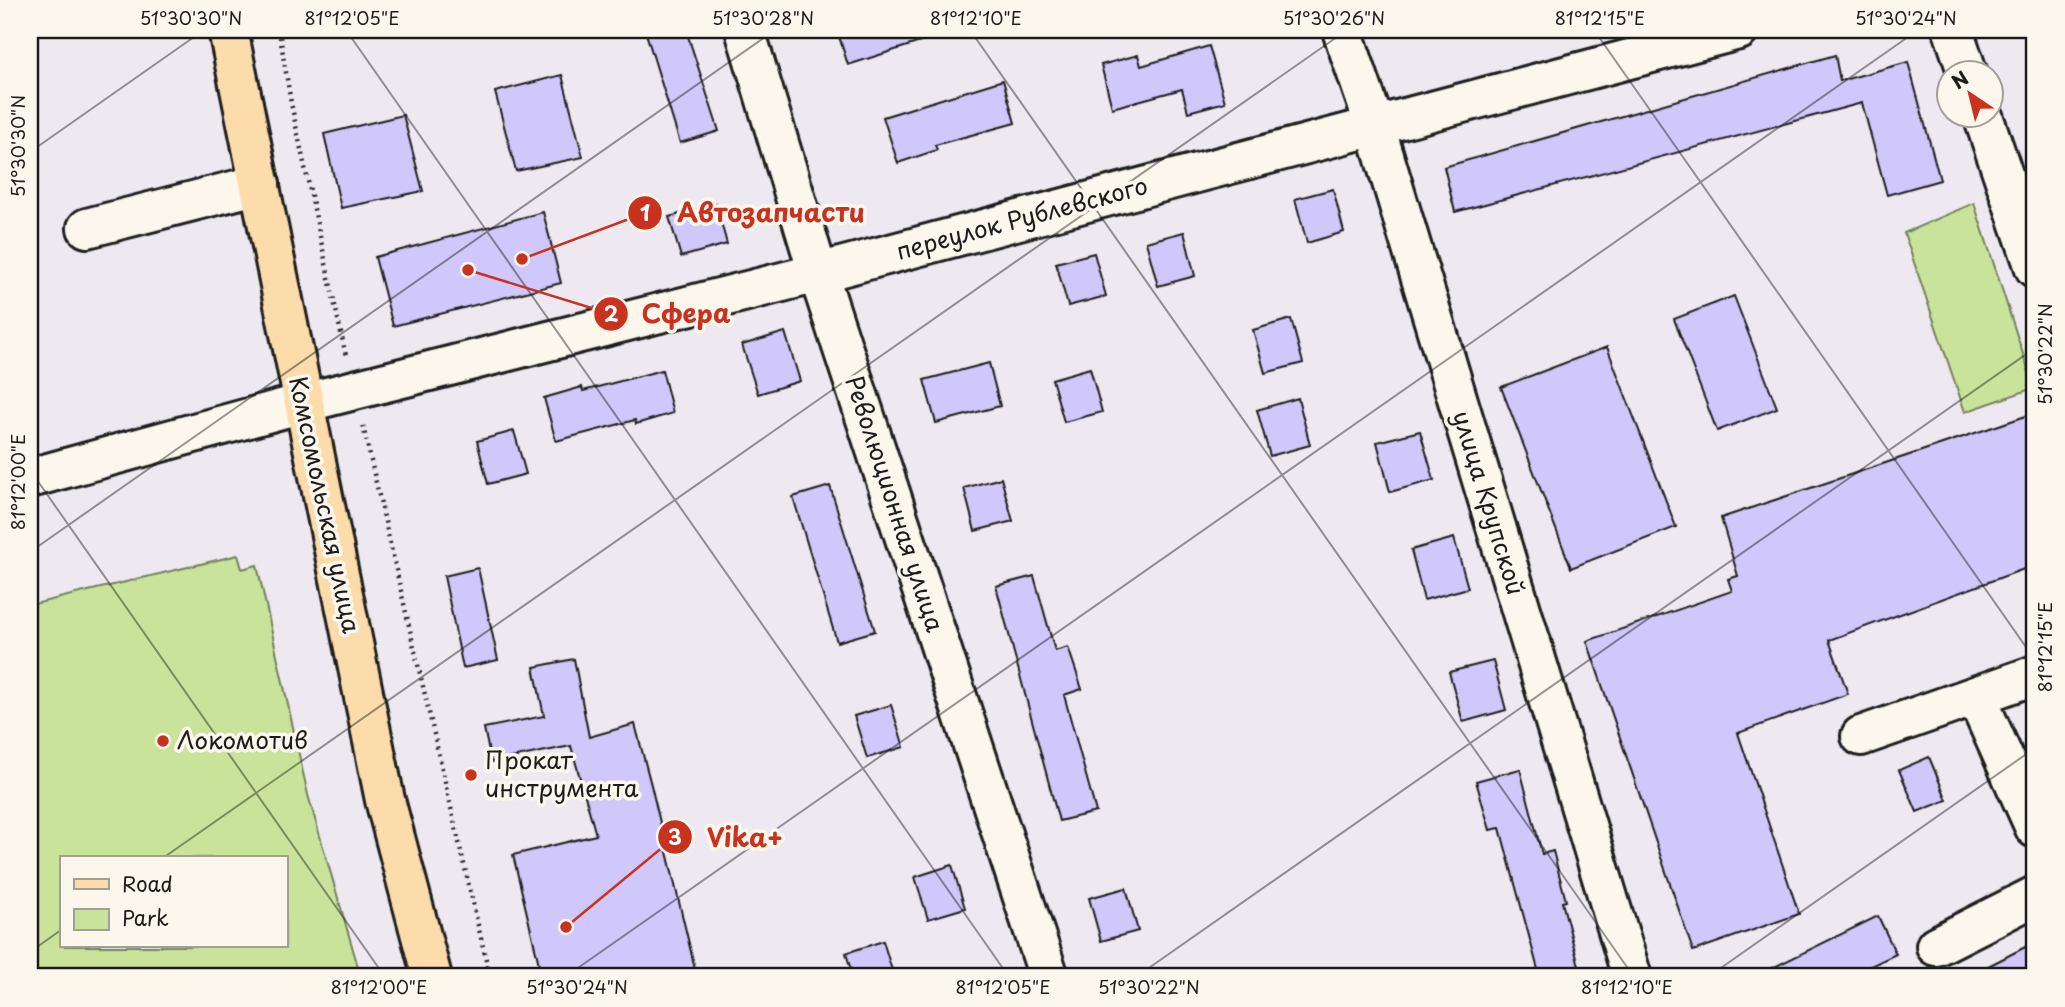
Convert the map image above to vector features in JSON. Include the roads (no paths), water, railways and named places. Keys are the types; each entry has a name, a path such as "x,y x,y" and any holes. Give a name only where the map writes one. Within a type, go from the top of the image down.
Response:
{"main road":[{"name":"Комсомольская улица","path":"228,30 385,800 432,977"}],"street":[{"name":"Революционная улица","path":"744,30 818,273 1049,977"},
{"name":"улица Крупской","path":"1342,30 1375,126 1632,977"},
{"name":"переулок Рублевского","path":"30,478 303,403 818,273 1739,30"},
{"path":"1953,30 1963,60"},
{"path":"1988,130 2035,268"},
{"path":"87,228 260,184"},
{"path":"1861,736 2035,676"},
{"path":"1976,696 2035,828"},
{"path":"1936,946 2035,896"}],"place":[{"name":"Автозапчасти","path":"522,259"},
{"name":"Сфера","path":"468,270"},
{"name":"Локомотив","path":"163,741"},
{"name":"Прокат инструмента","path":"471,775"},
{"name":"Vika+","path":"566,927"}]}
